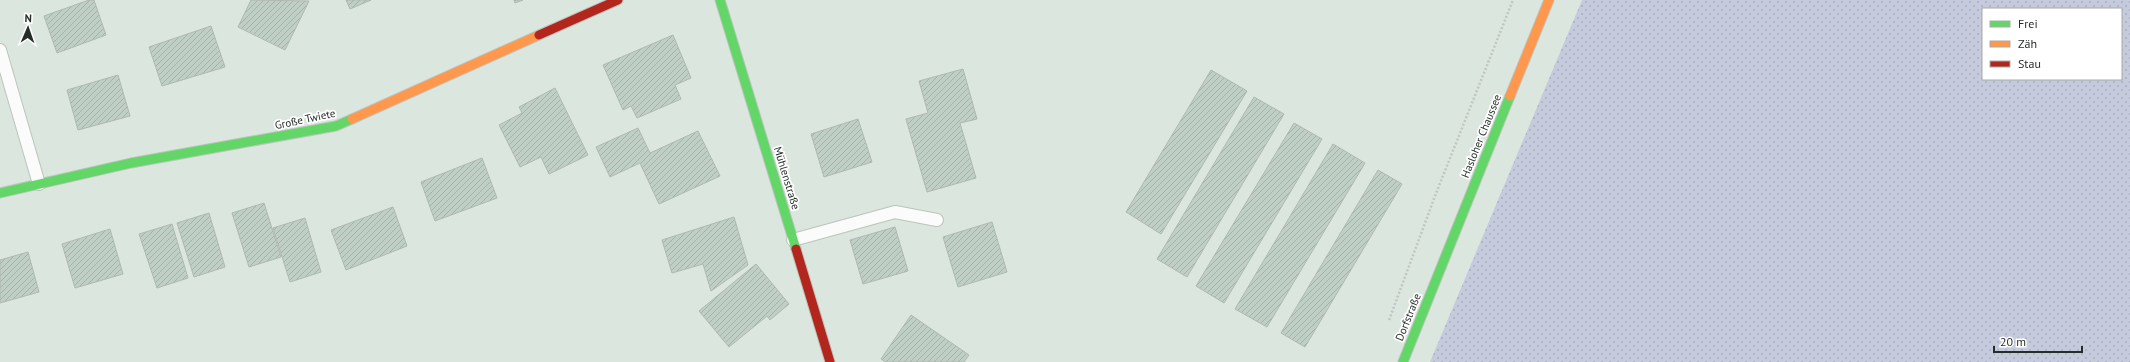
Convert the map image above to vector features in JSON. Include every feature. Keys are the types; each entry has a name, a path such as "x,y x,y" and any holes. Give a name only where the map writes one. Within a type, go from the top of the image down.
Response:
{"street":[{"name":"Große Twiete","path":"0,193 131,163 336,126 618,0"},
{"name":"Mühlenstraße","path":"720,0 830,362"},
{"name":"Hasloher Chaussee","path":"1436,280 1549,0"},
{"name":"Dorfstraße","path":"1403,362 1436,280"}],"lane":[{"path":"0,50 40,184"},
{"path":"793,240 895,212 937,220"}],"path":[{"path":"1387,326 1435,196 1513,0"}],"shaded area":[{"path":"1582,0 2130,0 2130,362 1430,362"}],"building":[{"path":"89,0 94,0 106,35 57,53 44,16"},
{"path":"251,0 309,1 285,50 238,27"},
{"path":"346,0 371,0 350,9"},
{"path":"514,0 523,0 515,3"},
{"path":"211,26 225,67 162,86 149,47"},
{"path":"673,35 691,78 675,85 681,99 637,118 631,106 623,110 603,65"},
{"path":"963,69 977,119 960,123 976,178 927,192 906,119 928,113 919,81"},
{"path":"1211,70 1247,91 1161,234 1126,212"},
{"path":"118,75 130,116 78,130 67,90"},
{"path":"555,88 588,155 549,174 541,157 520,167 499,125 522,113 519,107"},
{"path":"1254,97 1284,114 1187,277 1157,259"},
{"path":"858,119 872,162 824,177 811,134"},
{"path":"1294,123 1322,139 1224,303 1196,286"},
{"path":"638,128 650,153 698,131 720,176 659,204 640,163 610,177 596,147"},
{"path":"1333,144 1365,163 1267,327 1235,309"},
{"path":"482,158 497,198 435,221 421,182"},
{"path":"1378,170 1402,184 1305,347 1281,333"},
{"path":"264,203 281,257 249,267 232,213"},
{"path":"393,207 407,246 346,270 331,230"},
{"path":"209,213 225,267 194,277 177,223"},
{"path":"734,217 748,265 711,291 703,264 672,273 662,240"},
{"path":"305,218 321,272 290,282 273,228"},
{"path":"992,222 1007,272 958,287 943,237"},
{"path":"172,224 188,278 157,288 139,234"},
{"path":"895,227 908,271 863,284 850,240"},
{"path":"110,229 123,274 75,288 62,244"},
{"path":"28,252 39,292 0,303 0,260"},
{"path":"756,264 789,304 770,320 767,316 729,347 699,311"},
{"path":"911,315 969,355 964,362 886,362 881,359"}],"traffic: fast":[{"path":"720,0 796,249"},
{"path":"1403,362 1510,96"},
{"path":"0,193 131,163 336,126 352,119"}],"traffic: slow":[{"path":"1510,96 1549,0"},
{"path":"352,119 539,35"}],"traffic: jam":[{"path":"539,35 618,0"},
{"path":"796,249 830,362"}]}
